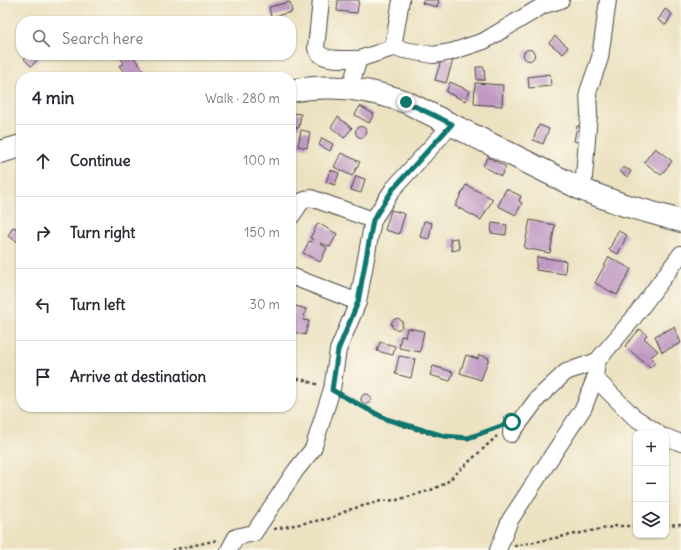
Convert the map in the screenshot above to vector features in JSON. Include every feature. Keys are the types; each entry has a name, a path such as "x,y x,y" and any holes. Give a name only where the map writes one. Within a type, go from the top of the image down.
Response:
{"street":[{"path":"321,0 316,48 317,53 323,57 359,59 393,48 433,55 451,52 490,38 544,5 561,0"},
{"path":"393,48 401,0"},
{"path":"583,190 589,114 588,92 600,58 608,0"},
{"path":"350,87 359,59"},
{"path":"296,91 350,87 380,93 406,102 583,190 624,205 681,220"},
{"path":"232,543 254,533 296,470 313,449 332,390 338,350 358,302 373,220 393,189 452,124"},
{"path":"0,152 16,147"},
{"path":"296,210 302,201 311,198 373,220"},
{"path":"512,422 511,434 538,398 566,372 597,361 632,320 681,254"},
{"path":"296,278 358,302"},
{"path":"498,548 510,520 576,422 584,407 595,378 597,361"},
{"path":"595,378 634,417 654,430"},
{"path":"669,438 681,443"}],"path":[{"path":"296,378 332,390 386,419 444,436 468,438 512,422"},
{"path":"270,530 325,520 348,510 381,501 397,500 431,490 446,483 512,422"},
{"path":"669,525 681,524"},
{"path":"498,548 520,546 617,526 633,526"},
{"path":"172,550 232,543"}],"building":[{"path":"338,0 359,0 357,13 337,11"},
{"path":"423,0 439,0 437,7 422,3"},
{"path":"290,2 292,12 271,16 269,7"},
{"path":"665,9 672,14 666,25 658,20"},
{"path":"555,36 568,47 563,54 549,43"},
{"path":"527,50 531,50 533,51 533,59 527,60 524,57 524,53"},
{"path":"442,57 453,60 446,83 435,80"},
{"path":"25,60 38,60 31,66"},
{"path":"122,60 136,60 145,72 124,72 119,66 124,63"},
{"path":"476,67 484,67 485,80 477,80"},
{"path":"550,74 551,86 529,88 528,77"},
{"path":"450,82 470,91 465,101 446,92"},
{"path":"475,83 503,85 502,106 474,104"},
{"path":"360,106 374,114 369,123 355,115"},
{"path":"296,114 301,114 299,128 296,128"},
{"path":"338,117 352,128 344,138 331,127"},
{"path":"539,125 549,129 543,144 533,140"},
{"path":"577,126 585,127 582,143 574,141"},
{"path":"359,127 363,127 365,128 365,136 359,137 356,134 356,130"},
{"path":"301,130 310,132 307,148 298,146"},
{"path":"322,138 333,144 330,151 319,145"},
{"path":"655,148 672,161 661,175 644,162"},
{"path":"341,153 360,162 352,176 334,167"},
{"path":"488,157 506,167 501,176 483,166"},
{"path":"623,167 631,171 628,177 620,172"},
{"path":"330,170 339,173 335,185 326,182"},
{"path":"356,176 365,179 361,193 351,190"},
{"path":"466,185 493,199 481,220 455,206"},
{"path":"506,189 521,196 519,201 522,203 516,215 498,206"},
{"path":"391,210 405,214 399,234 385,230"},
{"path":"530,220 555,225 550,253 524,248"},
{"path":"424,221 432,223 429,239 420,237"},
{"path":"318,223 337,234 330,247 321,243 320,244 327,248 320,262 303,253 309,241 312,242 313,239 310,238"},
{"path":"492,223 507,225 506,235 491,233"},
{"path":"13,227 16,228 16,241 8,236"},
{"path":"618,231 627,235 618,254 609,250"},
{"path":"457,238 460,249 452,251 450,239"},
{"path":"537,257 566,261 565,274 536,270"},
{"path":"609,257 631,269 617,295 595,283"},
{"path":"296,306 306,309 303,320 309,321 305,335 296,332"},
{"path":"395,319 399,319 401,320 401,328 395,329 392,326 392,322"},
{"path":"674,327 681,343 662,352 655,336"},
{"path":"407,328 424,331 420,352 399,348 401,336 405,337"},
{"path":"640,329 647,335 644,338 658,351 651,357 656,362 650,368 625,346"},
{"path":"380,342 395,346 393,355 377,351"},
{"path":"466,355 478,359 479,355 489,358 481,380 460,373"},
{"path":"399,356 415,359 411,378 395,374"},
{"path":"433,366 453,372 450,381 430,375"},
{"path":"366,394 371,399 366,404 361,399"}],"route":[{"path":"406,102 452,124 393,189 378,209 373,220 358,302 338,350 332,390 386,419 444,436 468,438 512,422"}]}
